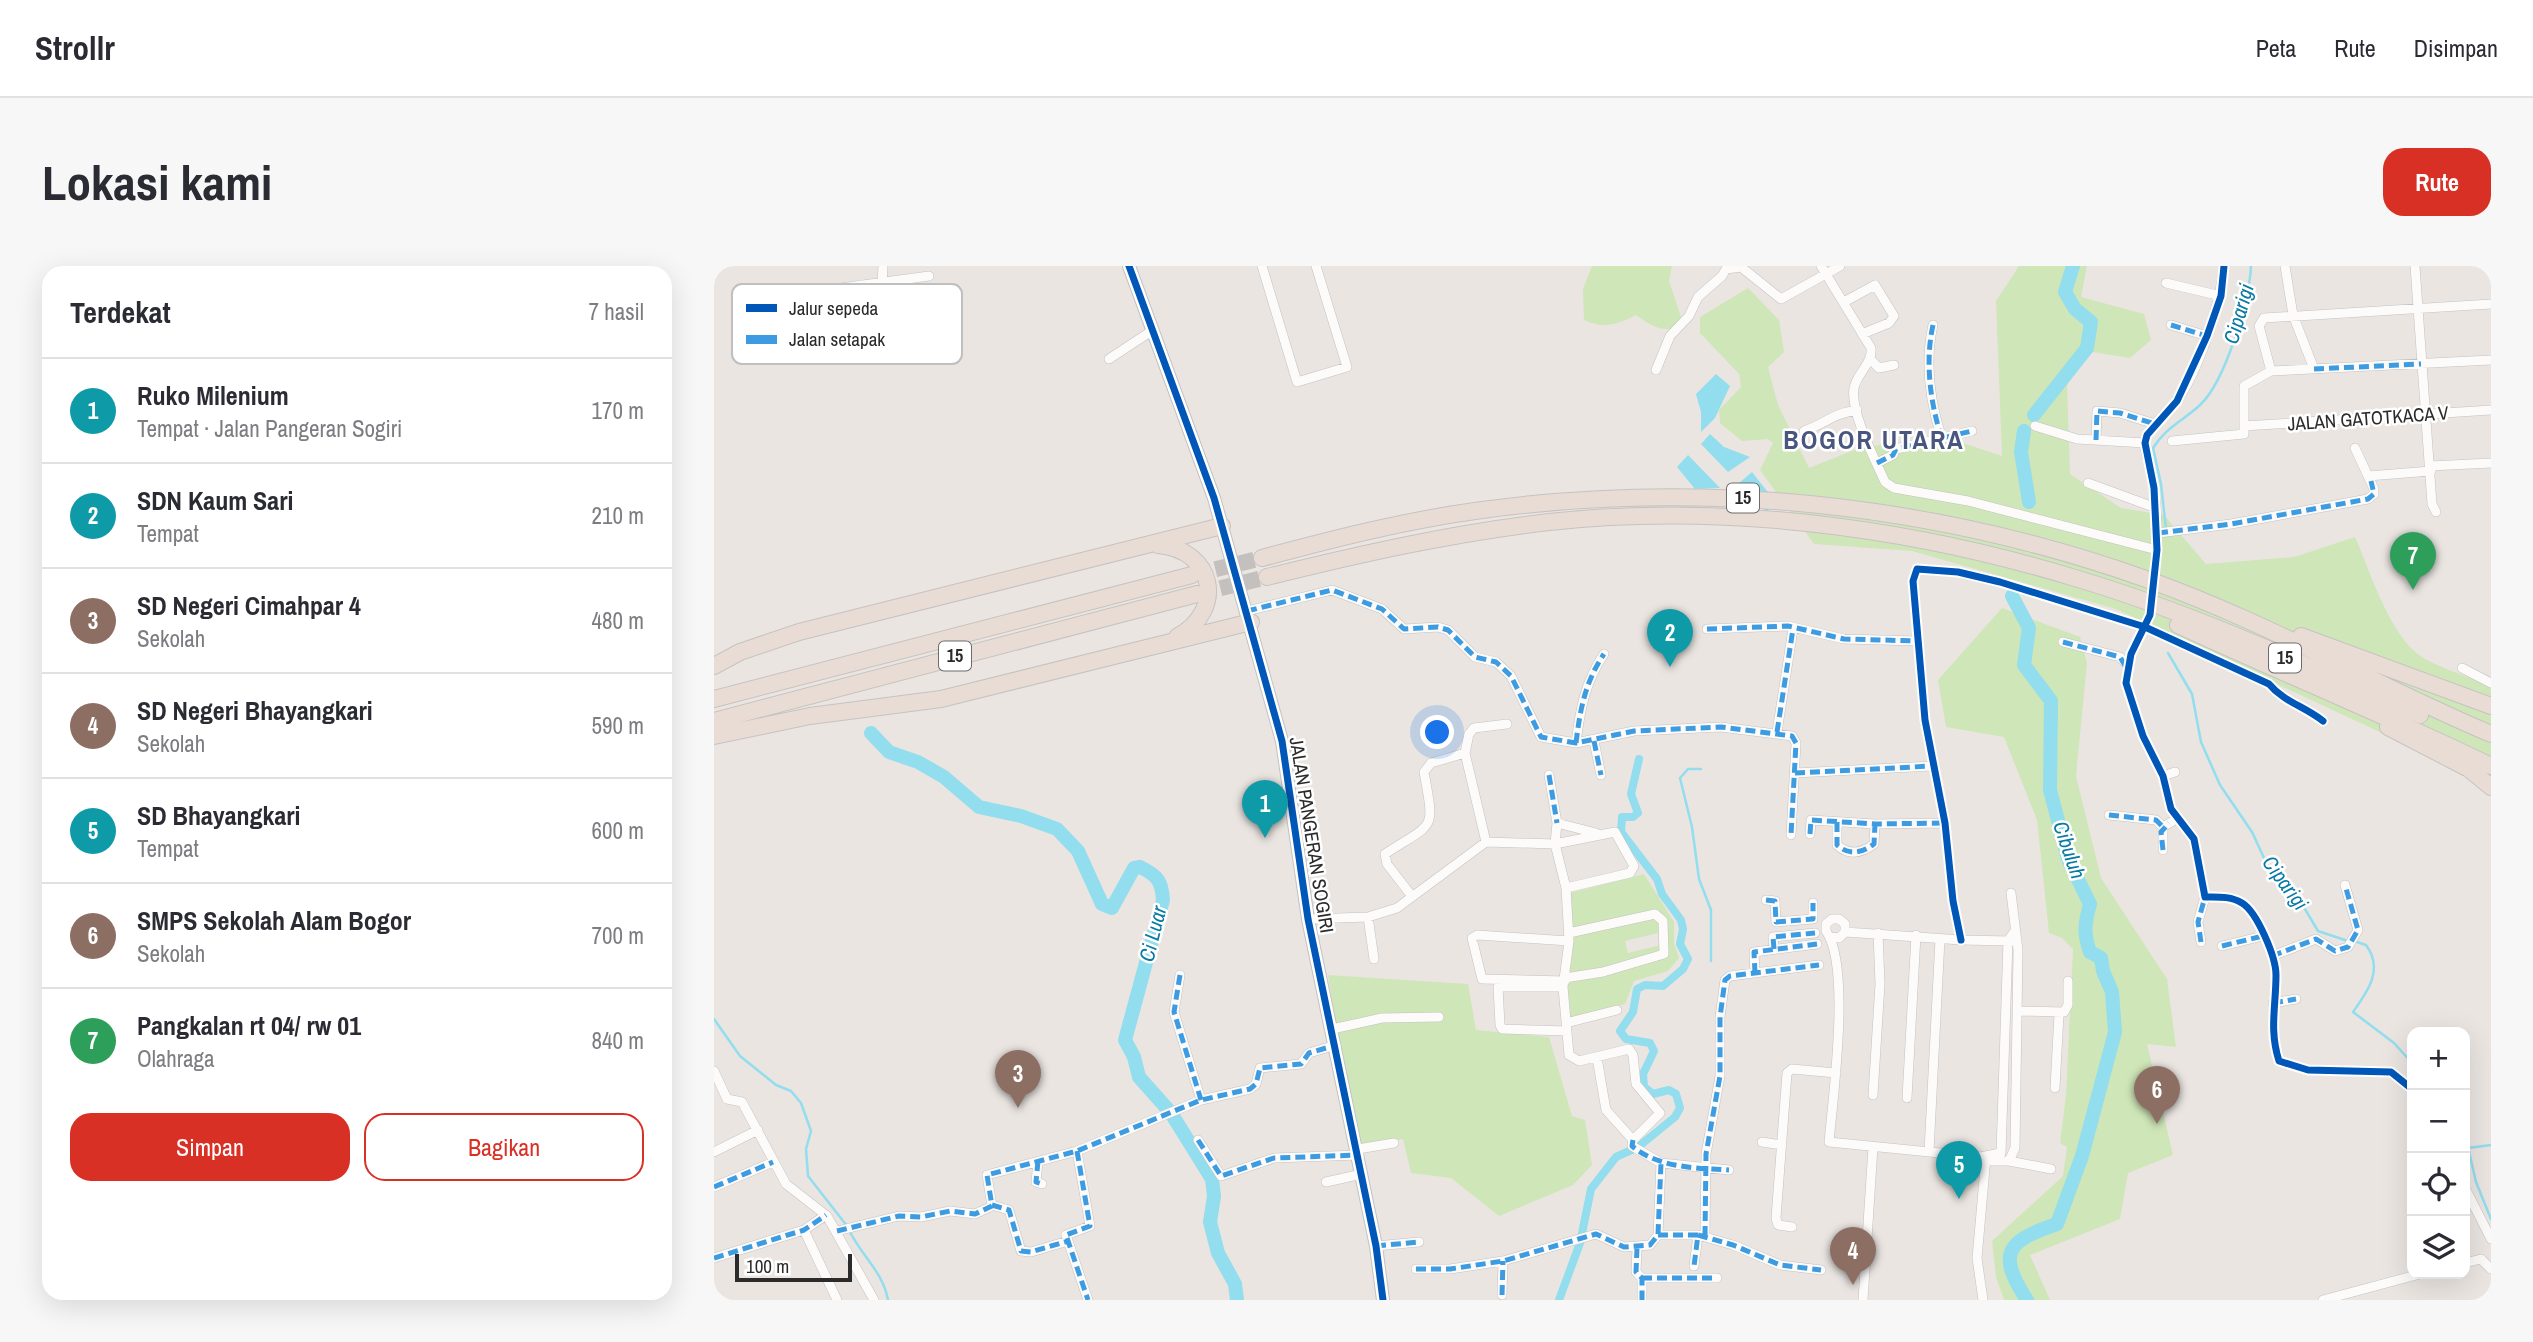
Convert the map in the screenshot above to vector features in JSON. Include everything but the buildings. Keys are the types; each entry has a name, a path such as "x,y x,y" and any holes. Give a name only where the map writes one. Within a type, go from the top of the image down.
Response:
{"highway":[{"name":"15","path":"1262,558 1343,537 1474,511 1630,497 1709,496 1856,509 1952,525 2039,545 2146,579 2252,620 2406,697 2491,734"},
{"name":"15","path":"1267,577 1399,546 1550,522 1632,517 1710,517 1856,530 1993,555 2077,578 2158,605 2491,746"},
{"path":"714,666 740,652 799,632 1222,526"},
{"path":"1142,547 1172,547 1185,551 1204,570 1208,583 1205,609 1198,621 1166,643"},
{"name":"15","path":"714,699 1192,575"},
{"path":"2077,578 2326,693 2415,729 2491,766"},
{"name":"15","path":"714,720 1197,594"},
{"path":"714,736 810,716 940,699 1166,643 1249,617"},
{"path":"2252,620 2317,640 2491,706"},
{"path":"2326,693 2469,769 2491,787"}],"street":[{"path":"883,266 883,284 929,276"},
{"name":"JALAN PANGERAN SOGIRI","path":"1129,266 1222,526 1282,741 1308,919 1358,1152 1383,1300"},
{"path":"1262,266 1297,382 1347,367 1316,266"},
{"path":"1656,370 1670,336 1689,316 1698,297 1722,276 1726,268 1741,267 1781,299 1824,270 1840,266"},
{"path":"2155,568 2160,533 2144,443 2155,424 2177,401 2207,336 2221,296 2224,266"},
{"path":"2285,266 2293,315 2314,369"},
{"path":"2416,266 2432,504 2436,512"},
{"path":"1824,270 1871,348 1870,359 1854,386 1857,410 1885,482 1894,488 1968,501 2157,550"},
{"path":"908,279 909,284"},
{"path":"2166,283 2221,296"},
{"path":"1844,302 1875,285 1894,316 1889,323 1862,334"},
{"path":"2272,371 2260,322 2293,315 2491,304"},
{"path":"1933,325 1928,349 1933,408 1941,436"},
{"path":"2171,325 2207,336"},
{"path":"1109,359 1153,330"},
{"path":"1870,359 1879,368 1894,365"},
{"path":"2244,426 2244,386 2272,371 2491,360"},
{"path":"1804,431 1821,425 1831,415 1857,410"},
{"name":"JALAN GATOTKACA V","path":"2172,441 2242,434 2244,426 2491,410"},
{"path":"2096,440 2097,411 2120,413 2155,424"},
{"path":"2035,426 2077,439 2144,443"},
{"path":"1877,463 1893,455 1896,449 1941,436 1972,431"},
{"path":"2160,533 2177,533 2368,499 2374,494 2374,489 2355,448"},
{"path":"2368,476 2491,463"},
{"path":"2088,483 2156,508"},
{"path":"1961,940 1953,901 1945,823 1932,766 1918,641 1913,577 1915,571 1922,569 1958,572 2000,582 2146,627 2269,684 2282,698 2310,711 2323,721"},
{"path":"1249,617 1332,590 1382,609 1405,629 1438,627 1448,630 1475,657 1496,662 1511,676 1541,737 1576,743 1634,731 1721,727 1792,736 1796,743 1791,835"},
{"path":"2150,615 2128,666 2126,683 2143,736 2163,776 2171,809 2194,839 2205,897 2198,922 2201,942"},
{"path":"1707,629 1763,629 1777,626 1844,639 1918,641"},
{"path":"1777,733 1793,629"},
{"path":"2063,642 2120,657 2128,666"},
{"path":"1576,743 1581,703 1590,675 1604,654"},
{"path":"2462,668 2491,683"},
{"path":"1486,842 1465,754 1469,734 1474,729 1507,724"},
{"path":"1594,740 1601,775"},
{"path":"1411,895 1387,864 1385,854 1429,825 1432,816 1424,772 1432,763 1465,754"},
{"path":"1795,774 1932,766"},
{"path":"2163,776 2175,772"},
{"path":"1549,775 1557,823 1555,844 1566,888 1569,937 1564,982 1566,1043 1571,1059 1579,1061 1625,1048 1631,1050 1638,1087 1659,1110 1657,1119 1633,1143"},
{"path":"2109,815 2156,820 2163,828 2163,850"},
{"path":"2163,828 2178,818"},
{"path":"1810,834 1811,820 1875,824 1945,823"},
{"path":"1837,822 1837,845 1849,853 1864,852 1874,844 1875,824"},
{"path":"1557,823 1601,834"},
{"path":"1308,919 1368,917 1398,908 1411,895 1486,842 1555,844 1615,832 1633,869 1624,875 1566,888"},
{"path":"2272,956 2316,939 2335,951 2348,947 2358,930 2344,885"},
{"path":"2009,1161 2015,1148 2017,1011 2011,893"},
{"path":"2205,897 2240,901 2251,909 2272,956 2276,974 2269,1006 2272,1038 2278,1061 2308,1070 2391,1072 2407,1086"},
{"path":"1766,900 1774,901 1774,921 1813,919 1812,903"},
{"path":"1564,982 1482,979 1472,939 1477,935 1569,937 1655,914 1663,921 1666,947 1664,954 1564,982 1498,987 1502,1029 1567,1027 1617,1010"},
{"path":"1368,917 1374,959"},
{"path":"1845,932 1843,921 1832,919 1825,927 1836,960 1836,1073 1829,1142 1929,1151 2052,1169"},
{"path":"1780,921 1782,935"},
{"path":"1830,937 1839,938 1845,932 1961,940 2013,938"},
{"path":"1774,949 1773,937 1815,933"},
{"path":"1873,1095 1880,984 1878,933"},
{"path":"1907,1098 1916,935"},
{"path":"2222,946 2263,936"},
{"path":"1984,1158 2001,1153 2013,938"},
{"path":"1929,1151 1940,939"},
{"path":"1755,973 1754,952 1817,944"},
{"path":"1695,1265 1702,1236 1705,1169 1720,1076 1720,1017 1725,979 1819,965"},
{"path":"1180,975 1174,1012 1201,1100"},
{"path":"2017,1011 2059,1014 2067,1010 2068,981"},
{"path":"2269,1006 2296,999"},
{"path":"2056,1088 2059,1014"},
{"path":"1332,1029 1382,1018 1438,1017"},
{"path":"992,1205 987,1175 1076,1151 1161,1114 1201,1100 1250,1089 1256,1084 1260,1068 1301,1064 1309,1053 1336,1045"},
{"path":"1597,1058 1606,1110 1641,1153 1661,1163 1729,1170"},
{"path":"714,1071 727,1099 742,1102 786,1184 844,1229 874,1300"},
{"path":"1792,1227 1776,1222 1788,1071 1836,1073"},
{"path":"714,1152 758,1130"},
{"path":"1198,1140 1221,1176 1274,1158 1358,1152 1394,1143"},
{"path":"1762,1142 1782,1145"},
{"path":"1863,1300 1874,1147"},
{"path":"1076,1151 1090,1226 1066,1235 1088,1300"},
{"path":"1983,1300 1977,1258 1984,1158"},
{"path":"1038,1161 1035,1182 1042,1184"},
{"path":"714,1187 773,1162"},
{"path":"1416,1269 1450,1269 1503,1261 1580,1237 1599,1234 1624,1247 1650,1245 1658,1234 1661,1163"},
{"path":"1326,1182 1362,1174"},
{"path":"2470,1198 2491,1240"},
{"path":"844,1229 899,1216 920,1217 950,1211 975,1214 992,1205 1004,1206 1009,1210 1021,1251 1031,1252 1068,1241"},
{"path":"714,1258 804,1230 826,1215"},
{"path":"804,1230 837,1300"},
{"path":"1658,1234 1702,1236 1780,1265 1821,1270"},
{"path":"1376,1246 1419,1242"},
{"path":"1637,1248 1636,1272 1642,1278 1717,1278"},
{"path":"2470,1262 2481,1259 2491,1269"},
{"path":"1502,1296 1503,1261"},
{"path":"2323,1300 2407,1277"},
{"path":"1642,1278 1642,1300"}],"green space":[{"path":"1592,266 1672,266 1669,281 1684,325 1670,329 1659,328 1636,315 1610,325 1584,320 1583,289"},
{"path":"2019,266 2087,266 2081,297 2144,314 2151,340 2130,358 2092,352 2067,383 2070,474 2121,508 2164,515 2206,564 2294,557 2355,537 2383,604 2402,637 2425,659 2491,686 2491,784 2116,609 1912,551 1814,544 1760,470 1773,443 1768,439 1742,441 1720,423 1719,410 1741,387 1739,374 1700,333 1700,317 1748,288 1779,320 1784,352 1768,367 1778,405 1809,468 1859,448 1941,436 2002,456 1996,301"},
{"path":"2002,608 2080,637 2087,663 2076,776 2101,878 2167,979 2176,1047 2147,1044 2173,1155 2128,1173 2120,1219 2030,1255 2050,1300 2004,1300 1996,1277 1992,1241 2063,1176 2067,1147 2060,1143 2066,1095 2073,949 2062,938 2049,933 2037,820 2004,737 1946,727 1938,680"},
{"path":"1644,874 1674,922 1674,943 1679,958 1668,971 1634,981 1625,1004 1569,1018 1566,1013 1570,893","holes":["1658,933 1661,945 1628,953 1625,941"]},
{"path":"1328,975 1468,984 1476,1030 1549,1037 1572,1116 1585,1120 1592,1165 1573,1185 1499,1216 1451,1178 1411,1173 1403,1139 1356,1147"}],"water":[{"path":"1716,374 1730,386 1715,418 1701,432 1701,412 1696,394"},
{"path":"1710,434 1724,447 1750,457 1728,472 1701,444"},
{"path":"1688,455 1720,488 1695,489 1677,467"},
{"path":"1752,472 1774,500 1767,513 1738,484"}],"waterway":[{"name":"Cibuluh","path":"2034,415 2087,348 2091,322 2075,309 2065,292 2073,266"},
{"name":"Ciparigi","path":"2166,529 2161,484 2153,448 2169,429 2200,405 2218,378 2241,318 2251,266"},
{"name":"Cibuluh","path":"2024,431 2021,452 2029,502"},
{"name":"Cibuluh","path":"2012,596 2029,628 2024,665 2051,701 2050,790 2068,859 2090,904 2086,939 2090,952 2101,958 2112,992 2115,1032 2082,1156 2057,1224 2027,1236 2017,1243 2012,1251 2012,1271 2027,1300"},
{"name":"Ciparigi","path":"2168,653 2192,694 2201,742 2220,785 2252,832 2270,871 2293,889 2318,931 2348,941"},
{"name":"Ci Luar","path":"871,733 889,752 918,762 944,777 979,807 1021,816 1057,829 1078,851 1102,904 1112,908 1134,868 1140,867 1158,879 1163,900 1125,1040 1134,1057 1139,1077 1171,1113 1212,1179 1214,1196 1210,1222 1218,1253 1235,1284 1237,1300"},
{"path":"1559,1300 1580,1243 1591,1189 1616,1157 1638,1147 1675,1117 1680,1108 1676,1094 1669,1090 1653,1094 1644,1087 1643,1074 1654,1051 1650,1043 1626,1039 1620,1031 1633,1012 1637,989 1645,985 1663,986 1683,969 1688,959 1680,944 1683,929 1681,920 1662,894 1657,879 1621,832 1622,817 1633,817 1638,813 1631,794 1639,759"},
{"path":"1701,769 1688,769 1680,778 1692,827 1699,879 1711,910 1711,961"},
{"name":"Ciparigi","path":"2354,941 2366,945 2374,963 2374,971 2364,996 2353,1012 2394,1043 2407,1057"},
{"path":"714,1019 740,1056 776,1085 791,1091 801,1103 811,1131 806,1149 808,1176 847,1226"},
{"path":"2470,1148 2491,1145"},
{"name":"Ciparigi","path":"2469,1153 2476,1182 2491,1219"},
{"path":"850,1232 882,1281 888,1300"}],"tunnel":[{"path":"1192,575 1262,558"},
{"path":"2151,606 2155,568"},
{"path":"1197,594 1267,577"}],"marked path":[{"path":"1933,325 1929,353 1930,381 1941,436"},
{"path":"2171,325 2207,336"},
{"path":"2314,369 2421,364"},
{"path":"2096,440 2097,411 2120,413 2155,424"},
{"path":"1877,463 1893,455 1896,449 1972,431"},
{"path":"2158,533 2231,524 2368,499 2374,494 2371,481"},
{"path":"1247,611 1332,590 1382,609 1404,629 1438,627 1448,630 1475,657 1496,662 1511,676 1541,737 1576,743 1634,731 1721,727 1792,736 1796,743 1791,835"},
{"path":"1707,629 1788,626 1844,639 1918,641"},
{"path":"1777,732 1793,629"},
{"path":"2063,642 2120,657 2127,669"},
{"path":"1576,743 1584,697 1604,654"},
{"path":"1594,741 1601,775"},
{"path":"1795,773 1932,766"},
{"path":"1549,775 1557,823"},
{"path":"2109,815 2156,820 2163,827"},
{"path":"1810,834 1811,820 1875,824 1945,823"},
{"path":"1837,822 1837,845 1851,852 1865,850 1874,844 1875,824"},
{"path":"2163,850 2161,832 2169,823"},
{"path":"2272,956 2316,939 2335,951 2348,947 2358,930 2345,885"},
{"path":"2201,942 2198,922 2205,897"},
{"path":"1766,900 1775,901 1776,922 1813,919 1813,903"},
{"path":"1774,949 1773,937 1815,933"},
{"path":"2222,946 2263,936"},
{"path":"1755,973 1754,952 1817,944"},
{"path":"1705,1236 1706,1154 1720,1076 1720,1017 1725,980 1730,976 1819,965"},
{"path":"1180,975 1174,1012 1201,1100"},
{"path":"2273,1003 2296,999"},
{"path":"837,1231 899,1216 921,1217 950,1211 975,1214 992,1206 987,1175 1077,1151 1201,1100 1250,1089 1256,1084 1260,1068 1301,1064 1309,1053 1336,1045"},
{"path":"1198,1140 1221,1176 1274,1158 1359,1155"},
{"path":"1633,1140 1632,1146 1665,1163 1729,1170"},
{"path":"1077,1151 1090,1226 1066,1235 1088,1300"},
{"path":"1038,1161 1036,1182 1042,1184"},
{"path":"714,1187 773,1162"},
{"path":"1416,1269 1450,1269 1503,1261 1596,1234 1624,1247 1650,1245 1658,1235 1661,1163"},
{"path":"992,1205 1009,1210 1021,1251 1031,1252 1068,1241"},
{"path":"714,1258 804,1230 826,1215"},
{"path":"1658,1235 1698,1235 1694,1266"},
{"path":"1698,1235 1733,1245 1780,1265 1821,1270"},
{"path":"1376,1246 1419,1242"},
{"path":"1637,1248 1636,1272 1642,1278 1642,1300"},
{"path":"1502,1295 1503,1261"},
{"path":"1642,1278 1717,1278"}],"cycle path":[{"path":"1129,266 1214,498 1282,741 1308,919 1376,1246 1383,1300"},
{"path":"2224,266 2221,296 2207,336 2177,401 2147,435 2145,443 2154,488 2157,550 2150,615 2131,654 2126,683 2143,736 2163,776 2171,809 2194,839 2205,897 2229,898 2242,903 2254,916 2269,947 2276,975 2274,1028 2279,1061 2308,1070 2391,1072 2407,1085"},
{"path":"1961,940 1953,901 1945,823 1925,720 1913,581 1917,569 1958,572 2000,582 2145,627 2269,684 2281,695 2323,721"}],"place":[{"name":"Pangkalan rt 04/ rw 01","path":"2413,590"},
{"name":"SDN Kaum Sari","path":"1670,667"},
{"name":"Ruko Milenium","path":"1265,838"},
{"name":"SD Negeri Cimahpar 4","path":"1018,1108"},
{"name":"SMPS Sekolah Alam Bogor","path":"2157,1124"},
{"name":"SD Bhayangkari","path":"1959,1199"},
{"name":"SD Negeri Bhayangkari","path":"1853,1285"}],"district":[{"name":"BOGOR UTARA","path":"1874,440"}]}
